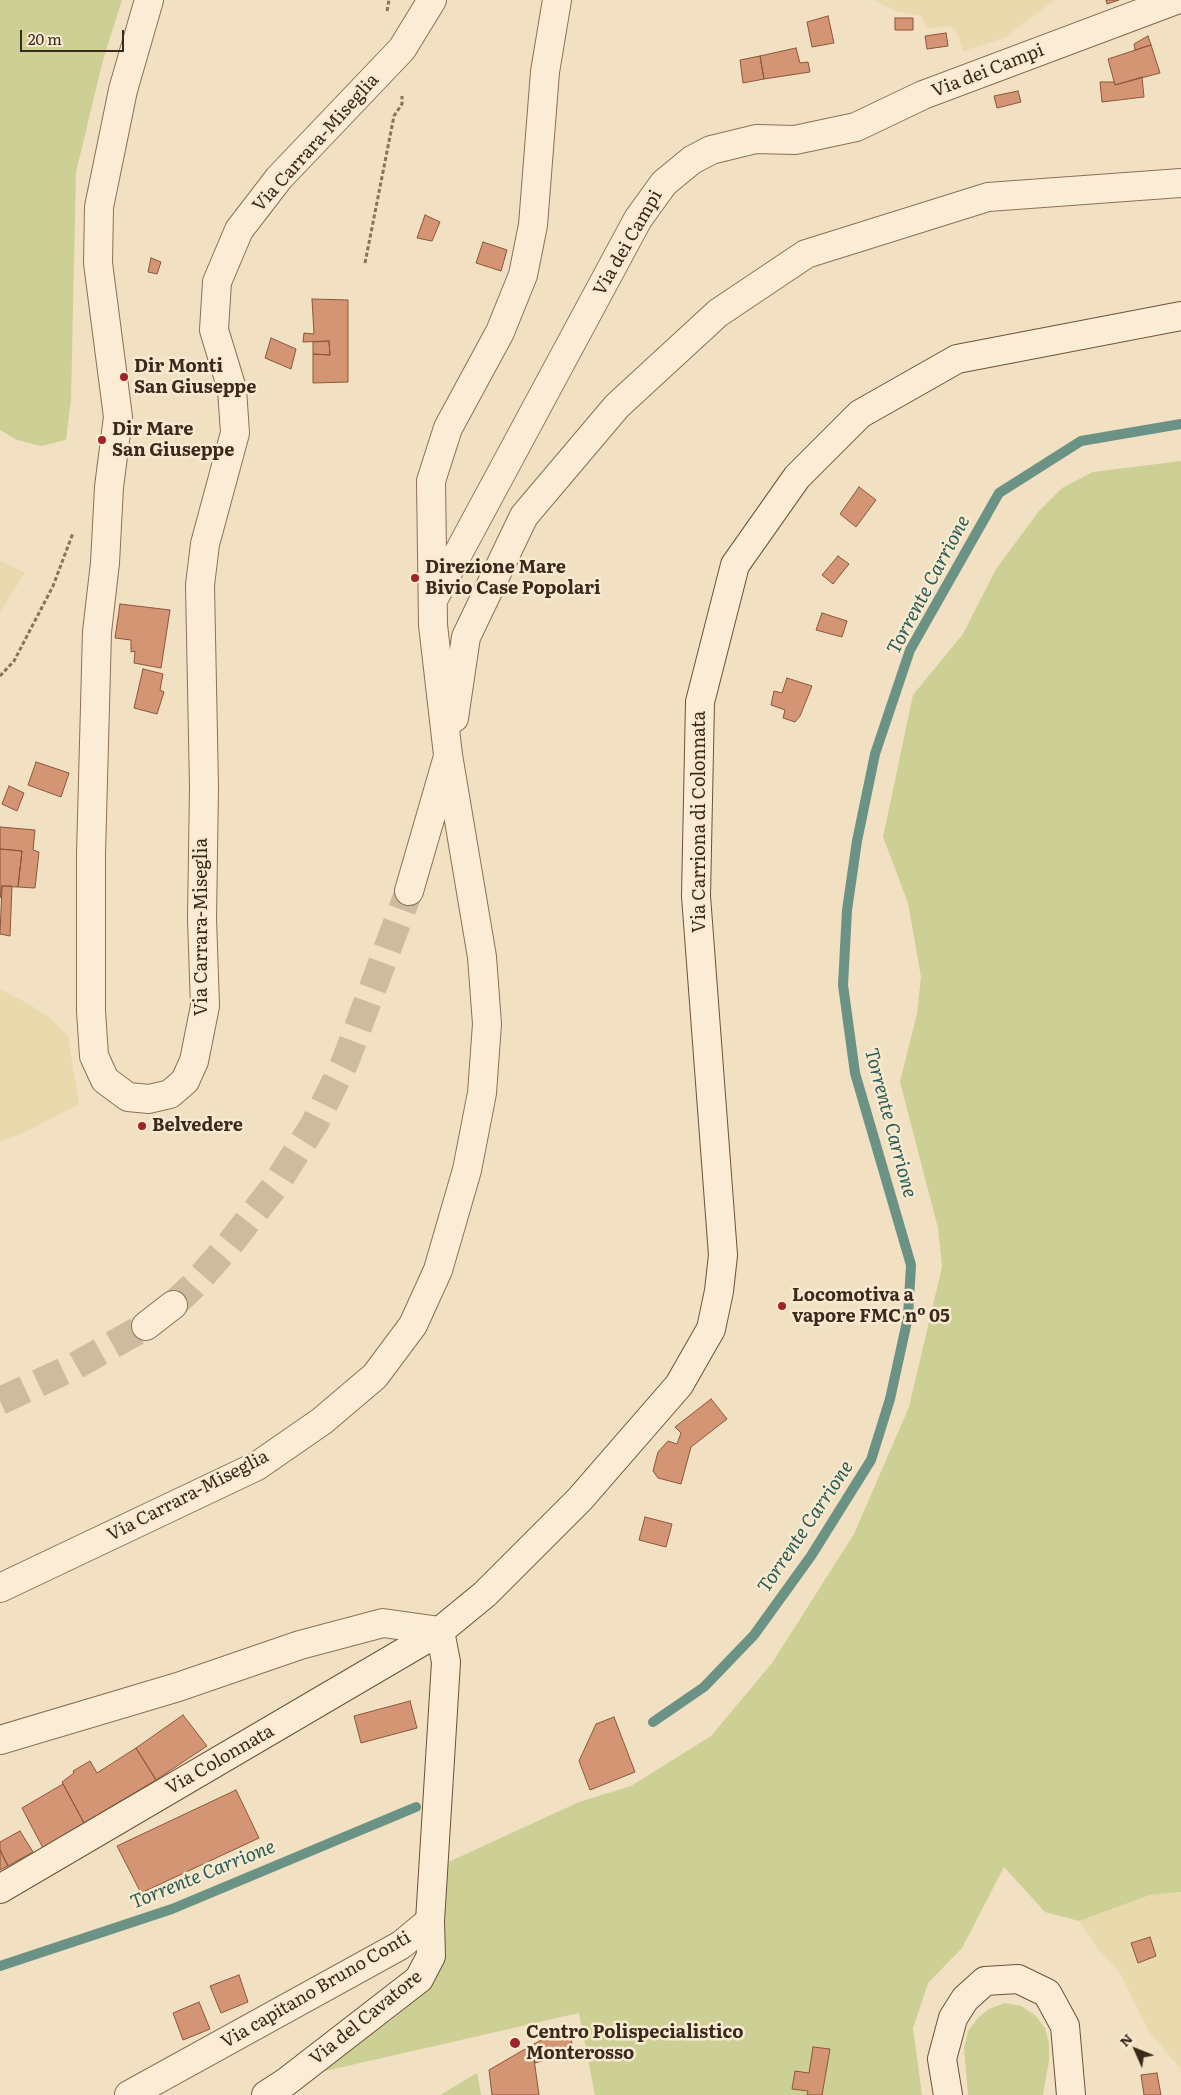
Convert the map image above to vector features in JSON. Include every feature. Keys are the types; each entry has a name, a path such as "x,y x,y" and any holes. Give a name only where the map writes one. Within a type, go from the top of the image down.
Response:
{"street":[{"name":"Via Carrara-Miseglia","path":"150,0 123,90 99,216 98,262 118,417 109,486 105,563 97,632 91,854 91,1011 94,1056 106,1080 128,1096 149,1099 170,1094 185,1081 194,1061 205,1006 202,920 204,787 200,585 205,544 235,433 232,390 214,330 216,282 239,230 280,178 402,49 432,0"},
{"name":"Via Carrara-Miseglia","path":"0,1588 257,1466 322,1421 376,1376 413,1325 438,1270 467,1170 482,1093 487,1024 478,931 448,755 432,604 432,482 448,428 500,332 523,275 533,225 545,72 557,0"},
{"name":"Via dei Campi","path":"432,604 638,219 664,183 692,160 711,150 756,139 795,140 856,127 922,95 1176,0"},
{"path":"409,891 448,755 466,637 524,516 617,406 718,314 806,254 988,197 1181,183"},
{"name":"Via Carriona di Colonnata","path":"440,1631 485,1594 580,1499 679,1384 711,1329 719,1291 723,1255 696,896 700,702 735,565 797,477 860,414 957,359 1181,316"},
{"path":"146,1326 173,1305"},
{"path":"0,1740 178,1687 300,1645 383,1623 440,1631"},
{"name":"Via capitano Bruno Conti","path":"129,2095 401,1945 430,1921 446,1662 440,1631"},
{"name":"Via Colonnata","path":"0,1889 440,1631"},
{"name":"Via del Cavatore","path":"266,2095 286,2082 419,1979 431,1956 430,1921"},
{"path":"948,2095 942,2059 953,2018 964,1999 985,1981 1018,1979 1047,1994 1065,2026 1071,2095"}],"path":[{"path":"364,263 394,116 402,104 402,49"},
{"path":"0,676 14,661 53,586 74,524"}],"shaded area":[{"path":"874,0 1054,0 1004,38 963,51 956,30 948,26 928,29 921,16 896,11"},
{"path":"0,561 25,573 0,612"},
{"path":"0,989 29,1004 50,1018 68,1036 79,1104 24,1133 0,1141"},
{"path":"1181,1892 1181,2069 1149,2032 1120,1973 1097,1948 1079,1921 1150,1895"}],"green space":[{"path":"0,0 122,0 103,60 76,172 71,399 66,440 41,446 17,440 0,430"},
{"path":"1181,461 1181,1892 1150,1895 1079,1921 1045,1912 1004,1867 962,1948 928,1983 913,2028 922,2095 595,2095 579,2013 312,2074 390,2021 428,1990 444,1958 445,1916 442,1865 579,1802 631,1786 711,1736 772,1663 854,1534 909,1407 942,1267 938,1228 900,1082 917,1014 921,977 908,903 883,837 913,695 963,634 996,569 1039,511 1062,488 1093,472"},
{"path":"1005,2003 1021,2006 1035,2015 1045,2028 1049,2044 1049,2061 1043,2095 968,2095 964,2048 968,2031 978,2018 989,2009"},
{"path":"477,2073 481,2095 440,2095"}],"building":[{"path":"1106,0 1119,0 1107,4"},
{"path":"828,16 834,43 812,47 807,22"},
{"path":"895,18 913,18 913,30 895,30"},
{"path":"946,33 948,46 927,49 925,36"},
{"path":"1148,36 1151,45 1135,50 1134,44"},
{"path":"1151,45 1160,73 1115,85 1108,59"},
{"path":"796,48 800,63 808,62 810,72 764,79 760,56"},
{"path":"760,56 764,79 743,83 740,60"},
{"path":"1142,77 1144,97 1102,102 1100,82 1114,82 1115,85"},
{"path":"1018,91 1021,102 997,108 994,96"},
{"path":"425,215 440,222 432,241 417,238"},
{"path":"483,242 507,250 501,271 476,263"},
{"path":"151,258 161,262 157,274 148,272"},
{"path":"312,299 348,300 348,382 313,383 313,354 330,355 329,341 303,342 304,333 314,334"},
{"path":"271,338 296,349 291,369 265,358"},
{"path":"329,341 330,355 313,354 313,342"},
{"path":"859,487 876,500 856,527 840,514"},
{"path":"838,556 849,564 833,584 822,575"},
{"path":"120,604 170,610 161,668 134,663 135,651 131,652 131,640 115,638"},
{"path":"822,613 847,621 842,637 816,630"},
{"path":"143,669 163,674 160,690 164,692 157,714 134,708"},
{"path":"787,678 812,686 800,716 795,722 783,718 785,710 771,705 774,691 782,693"},
{"path":"36,762 69,773 61,797 28,785"},
{"path":"9,786 24,793 17,811 2,804"},
{"path":"0,827 35,830 33,850 39,852 35,888 18,887 22,851 0,849"},
{"path":"0,849 22,851 18,887 2,886 0,898"},
{"path":"2,886 12,886 10,936 0,934"},
{"path":"711,1399 727,1419 691,1447 681,1484 658,1478 653,1471 658,1452 668,1441 677,1444 681,1433 675,1427"},
{"path":"645,1517 672,1524 666,1547 639,1540"},
{"path":"410,1701 417,1728 361,1743 354,1716"},
{"path":"183,1715 207,1746 156,1780 136,1748"},
{"path":"614,1717 635,1772 590,1790 579,1761 596,1724"},
{"path":"136,1748 156,1780 84,1823 62,1782 74,1773 73,1771 90,1761 97,1773"},
{"path":"63,1784 84,1823 43,1848 22,1808"},
{"path":"236,1790 259,1838 141,1893 117,1846"},
{"path":"20,1831 33,1852 8,1866 0,1850 0,1842"},
{"path":"0,1850 8,1866 0,1870"},
{"path":"1150,1937 1156,1956 1138,1963 1131,1943"},
{"path":"239,1975 248,2002 221,2013 210,1986"},
{"path":"199,2002 210,2029 183,2040 173,2013"},
{"path":"568,2026 574,2052 535,2063 532,2045"},
{"path":"532,2045 539,2095 492,2095 489,2070"},
{"path":"813,2047 830,2049 822,2095 807,2095 808,2091 792,2089 795,2071 809,2073"},
{"path":"1157,2073 1161,2095 1144,2095 1141,2075"}],"waterway":[{"name":"Torrente Carrione","path":"653,1722 704,1687 754,1635 811,1556 871,1460 890,1399 908,1317 911,1265 855,1073 843,985 847,910 857,841 875,754 910,650 999,493 1081,441 1181,424"},
{"name":"Torrente Carrione","path":"0,1966 172,1909 416,1807"}],"tunnel":[{"path":"173,1305 193,1286 229,1245 275,1186 315,1123 345,1062 409,891"},
{"path":"0,1401 75,1366 146,1326"}],"place":[{"name":"Dir Monti San Giuseppe","path":"124,377"},
{"name":"Dir Mare San Giuseppe","path":"102,440"},
{"name":"Direzione Mare Bivio Case Popolari","path":"415,578"},
{"name":"Belvedere","path":"142,1126"},
{"name":"Locomotiva a vapore FMC nº 05","path":"782,1306"},
{"name":"Centro Polispecialistico Monterosso","path":"515,2043"}]}
